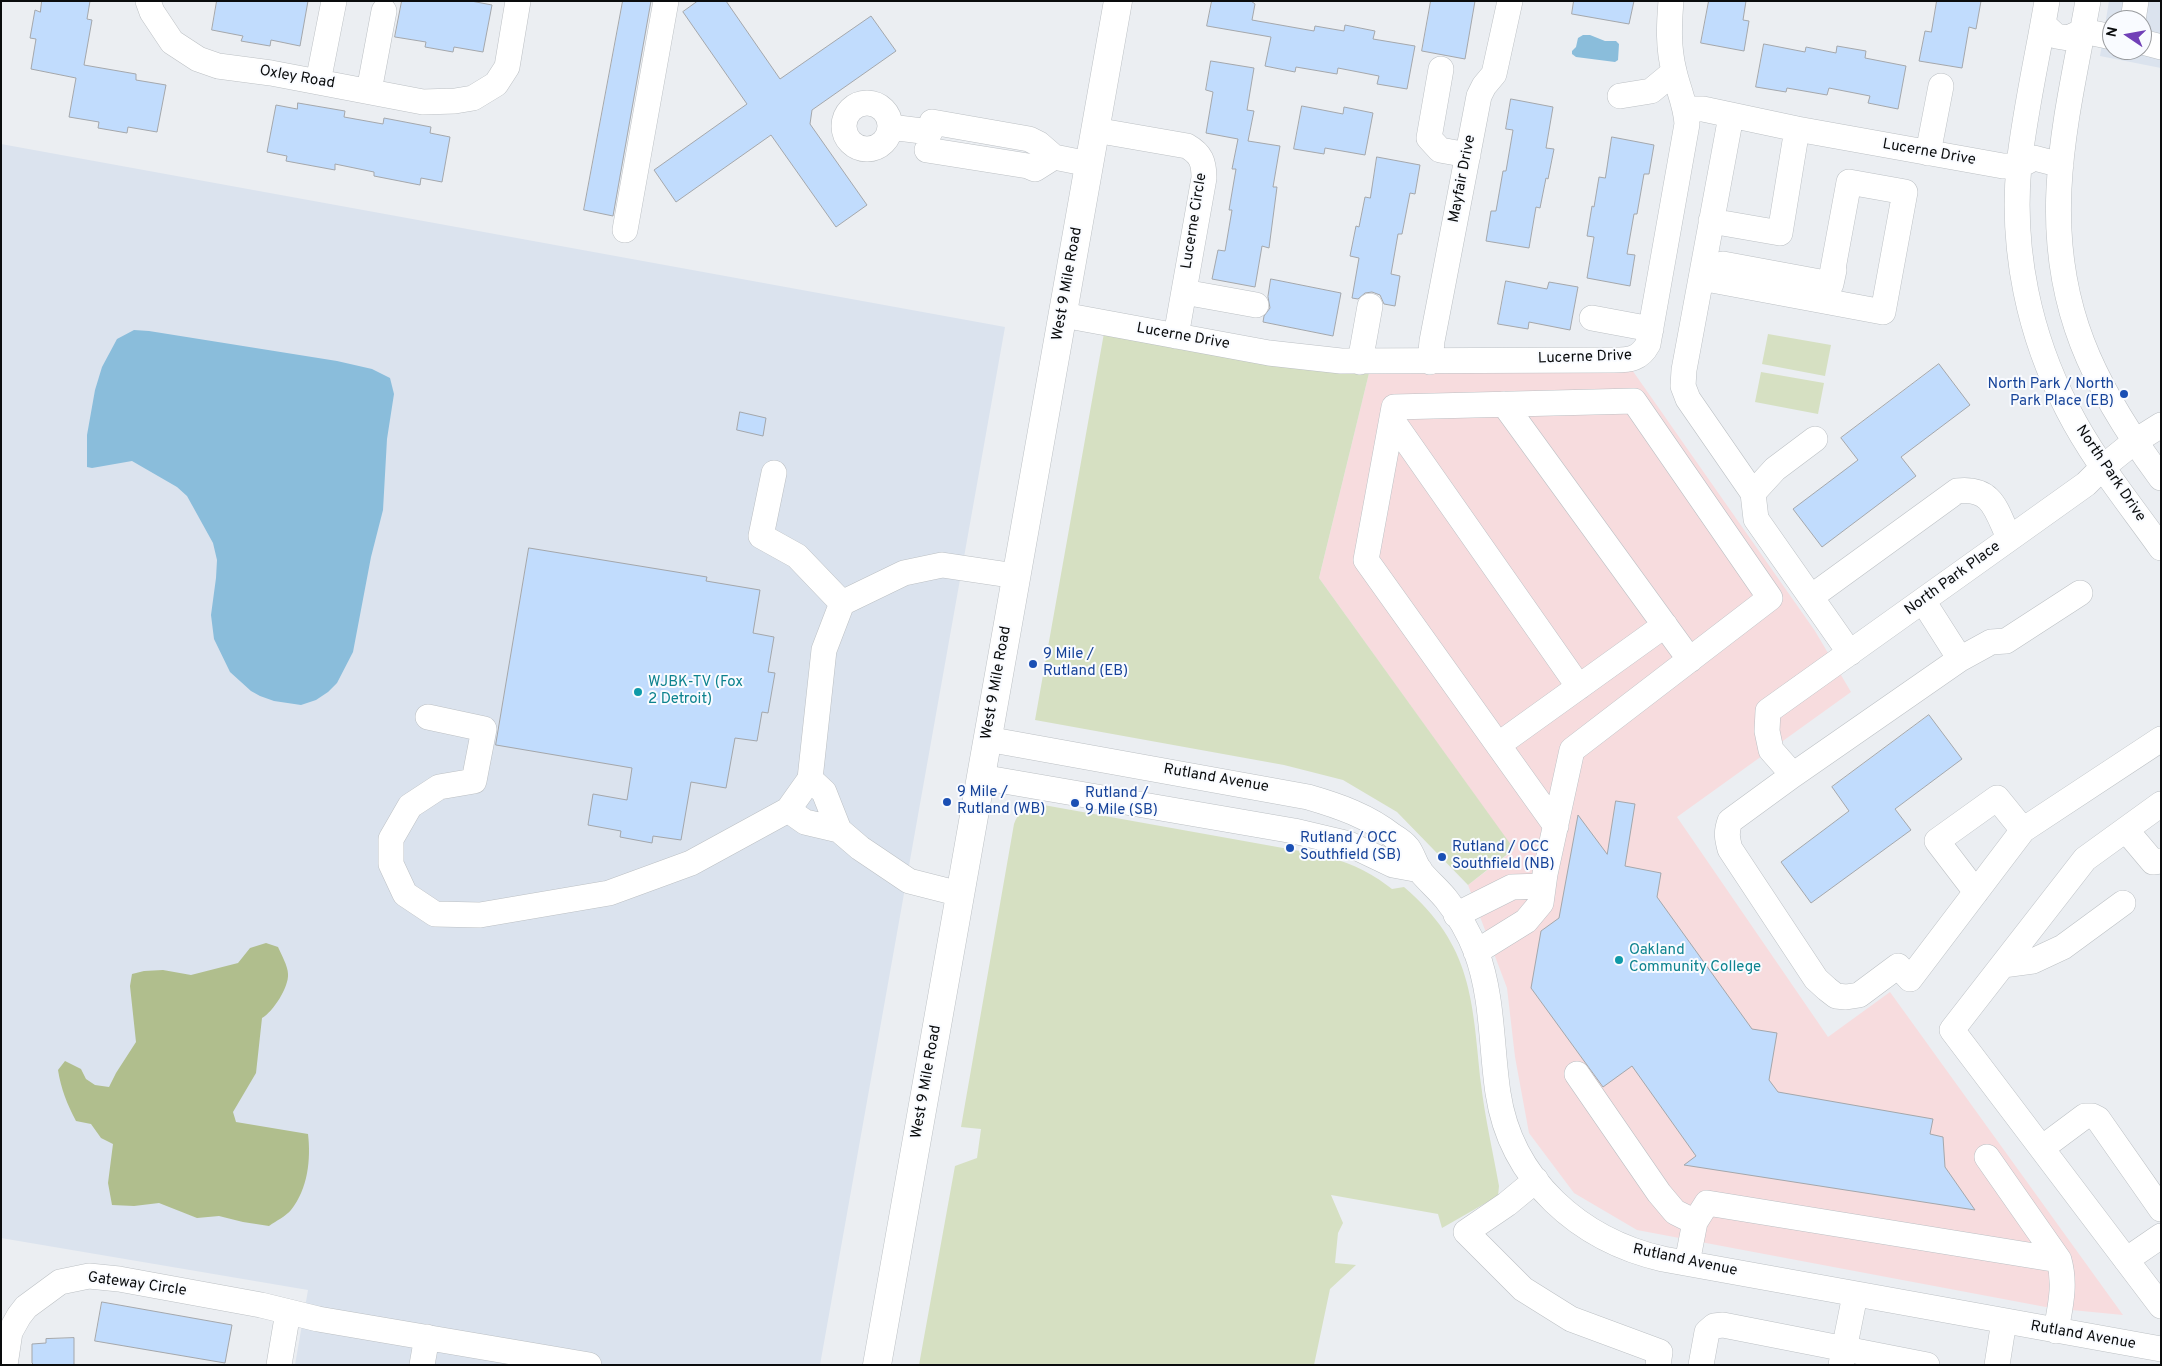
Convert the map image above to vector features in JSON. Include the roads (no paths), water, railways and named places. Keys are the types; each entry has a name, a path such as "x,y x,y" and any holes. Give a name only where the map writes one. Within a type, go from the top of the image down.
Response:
{"main road":[{"name":"West 9 Mile Road","path":"877,1365 1118,1"}],"street":[{"name":"Oxley Road","path":"148,1 152,12 172,42 198,59 218,66 424,102 474,98 496,84 507,67 518,1"},
{"path":"318,82 334,1"},
{"path":"625,230 666,1"},
{"name":"Mayfair Drive","path":"1430,362 1432,341 1479,96 1484,86 1494,74 1510,1"},
{"path":"1671,1 1668,32 1674,72 1687,109"},
{"path":"2088,1 2061,165 2058,216 2061,256 2068,297 2077,330 2090,362 2111,405 2134,442 2161,478"},
{"path":"369,91 384,11"},
{"name":"North Park Drive","path":"2045,13 2056,36 2068,38 2083,31"},
{"name":"North Park Drive","path":"2045,13 2019,166 2017,202 2022,269 2039,345 2068,412 2103,466 2161,548"},
{"path":"2083,31 2102,35"},
{"path":"1441,69 1429,138 1440,150 1468,155"},
{"path":"1620,96 1651,91 1674,72"},
{"path":"1928,153 1941,86"},
{"name":"Lucerne Drive","path":"1063,315 1295,357 1360,362 1627,360 1637,358 1643,354 1648,344 1686,130 1687,109 1703,109 1797,129 2003,166 2019,166"},
{"path":"1730,116 1684,370 1684,386 1688,399 1753,493 1756,519 1850,653"},
{"path":"890,127 930,135 1035,169 1054,157 1089,164"},
{"path":"1711,221 1780,233 1797,129"},
{"name":"Lucerne Circle","path":"1095,130 1187,146 1197,152 1204,164 1204,178 1176,336"},
{"path":"2019,166 2034,158 2061,165"},
{"path":"1703,269 1829,293 1883,312 1905,192 1849,182 1829,293"},
{"path":"1184,292 1256,305"},
{"path":"1360,362 1370,306"},
{"path":"1592,318 1651,329"},
{"path":"1476,952 1526,921 1541,903 1572,750 1770,598 1634,401 1394,407 1366,560 1556,826"},
{"path":"1504,404 1690,660"},
{"path":"1392,420 1579,687"},
{"name":"North Park Place","path":"1793,775 1771,750 1767,731 1768,711 2091,480 2103,466 2134,442 2161,425"},
{"path":"1753,493 1775,469 1815,439"},
{"path":"774,473 761,536 797,556 842,603"},
{"path":"1810,597 1957,491 1980,492 1989,499 2010,538"},
{"path":"428,717 484,728 474,782 439,787 410,806 391,839 391,864 405,894 435,914 480,915 609,893 691,863 788,810 810,779 824,650 842,603 904,573 942,565 1016,576"},
{"path":"2080,593 2006,641 1991,642 1960,659 1730,821 1727,829 1730,849 1816,979 1836,996 1859,995 1898,966 1910,979 2023,830 2161,739"},
{"path":"1923,601 1960,659"},
{"path":"1498,745 1665,625"},
{"name":"Rutland Avenue","path":"987,739 1285,792 1347,809 1380,826 1407,846 1420,870 1447,900 1476,952 1489,1006 1503,1116 1518,1151 1536,1180 1572,1218 1606,1240 1644,1255 1855,1295 2056,1331 2160,1344"},
{"path":"980,776 1277,828 1349,844 1392,865 1420,870"},
{"path":"1198,814 1204,777"},
{"path":"810,779 824,792 839,830"},
{"path":"1277,828 1285,792"},
{"path":"1976,892 1936,841 1997,798 2023,830"},
{"path":"2161,804 2085,859 1952,1030 2161,1306"},
{"path":"788,810 805,822 839,830 860,848 909,881 960,894"},
{"path":"2126,830 2153,862 2161,861"},
{"path":"1456,915 1512,887 1543,886"},
{"path":"2003,965 2033,961 2063,947 2123,903"},
{"path":"1577,1074 1659,1193 1675,1212 1695,1222"},
{"path":"2042,1148 2085,1116 2092,1116 2098,1119 2161,1209"},
{"path":"1987,1157 2059,1260 2063,1275 2063,1290 2056,1331"},
{"path":"1536,1180 1507,1204 1466,1232 1523,1289 1571,1320 1660,1352 1658,1365"},
{"path":"1686,1263 1695,1222 1707,1203 2059,1260"},
{"path":"2126,1260 2161,1236"},
{"name":"Gateway Circle","path":"5,1365 10,1332 19,1316 49,1288 76,1277 89,1276 120,1279 262,1305 318,1319 589,1365"},
{"path":"1843,1357 1855,1295"},
{"path":"279,1365 288,1312"},
{"path":"1997,1365 2004,1321"},
{"path":"1701,1365 1707,1332 1714,1326 1723,1325 1843,1357 1927,1365"},
{"path":"422,1365 427,1338"}],"water":[{"path":"1583,35 1590,35 1605,41 1616,41 1619,44 1618,60 1615,62 1576,57 1572,54 1572,51 1576,47 1578,38"},
{"path":"134,330 337,361 372,369 390,378 394,394 387,439 383,510 371,557 353,652 337,683 316,700 301,705 274,701 251,691 230,672 214,639 211,615 217,560 213,543 187,496 177,487 132,461 92,468 87,467 87,435 95,390 102,367 117,339"}],"place":[{"name":"North Park / North Park Place (EB)","path":"2124,394"},
{"name":"9 Mile / Rutland (EB)","path":"1033,664"},
{"name":"WJBK-TV (Fox 2 Detroit)","path":"638,692"},
{"name":"9 Mile / Rutland (WB)","path":"947,802"},
{"name":"Rutland / 9 Mile (SB)","path":"1075,803"},
{"name":"Rutland / OCC Southfield (SB)","path":"1290,848"},
{"name":"Rutland / OCC Southfield (NB)","path":"1442,857"},
{"name":"Oakland Community College","path":"1619,960"}]}
